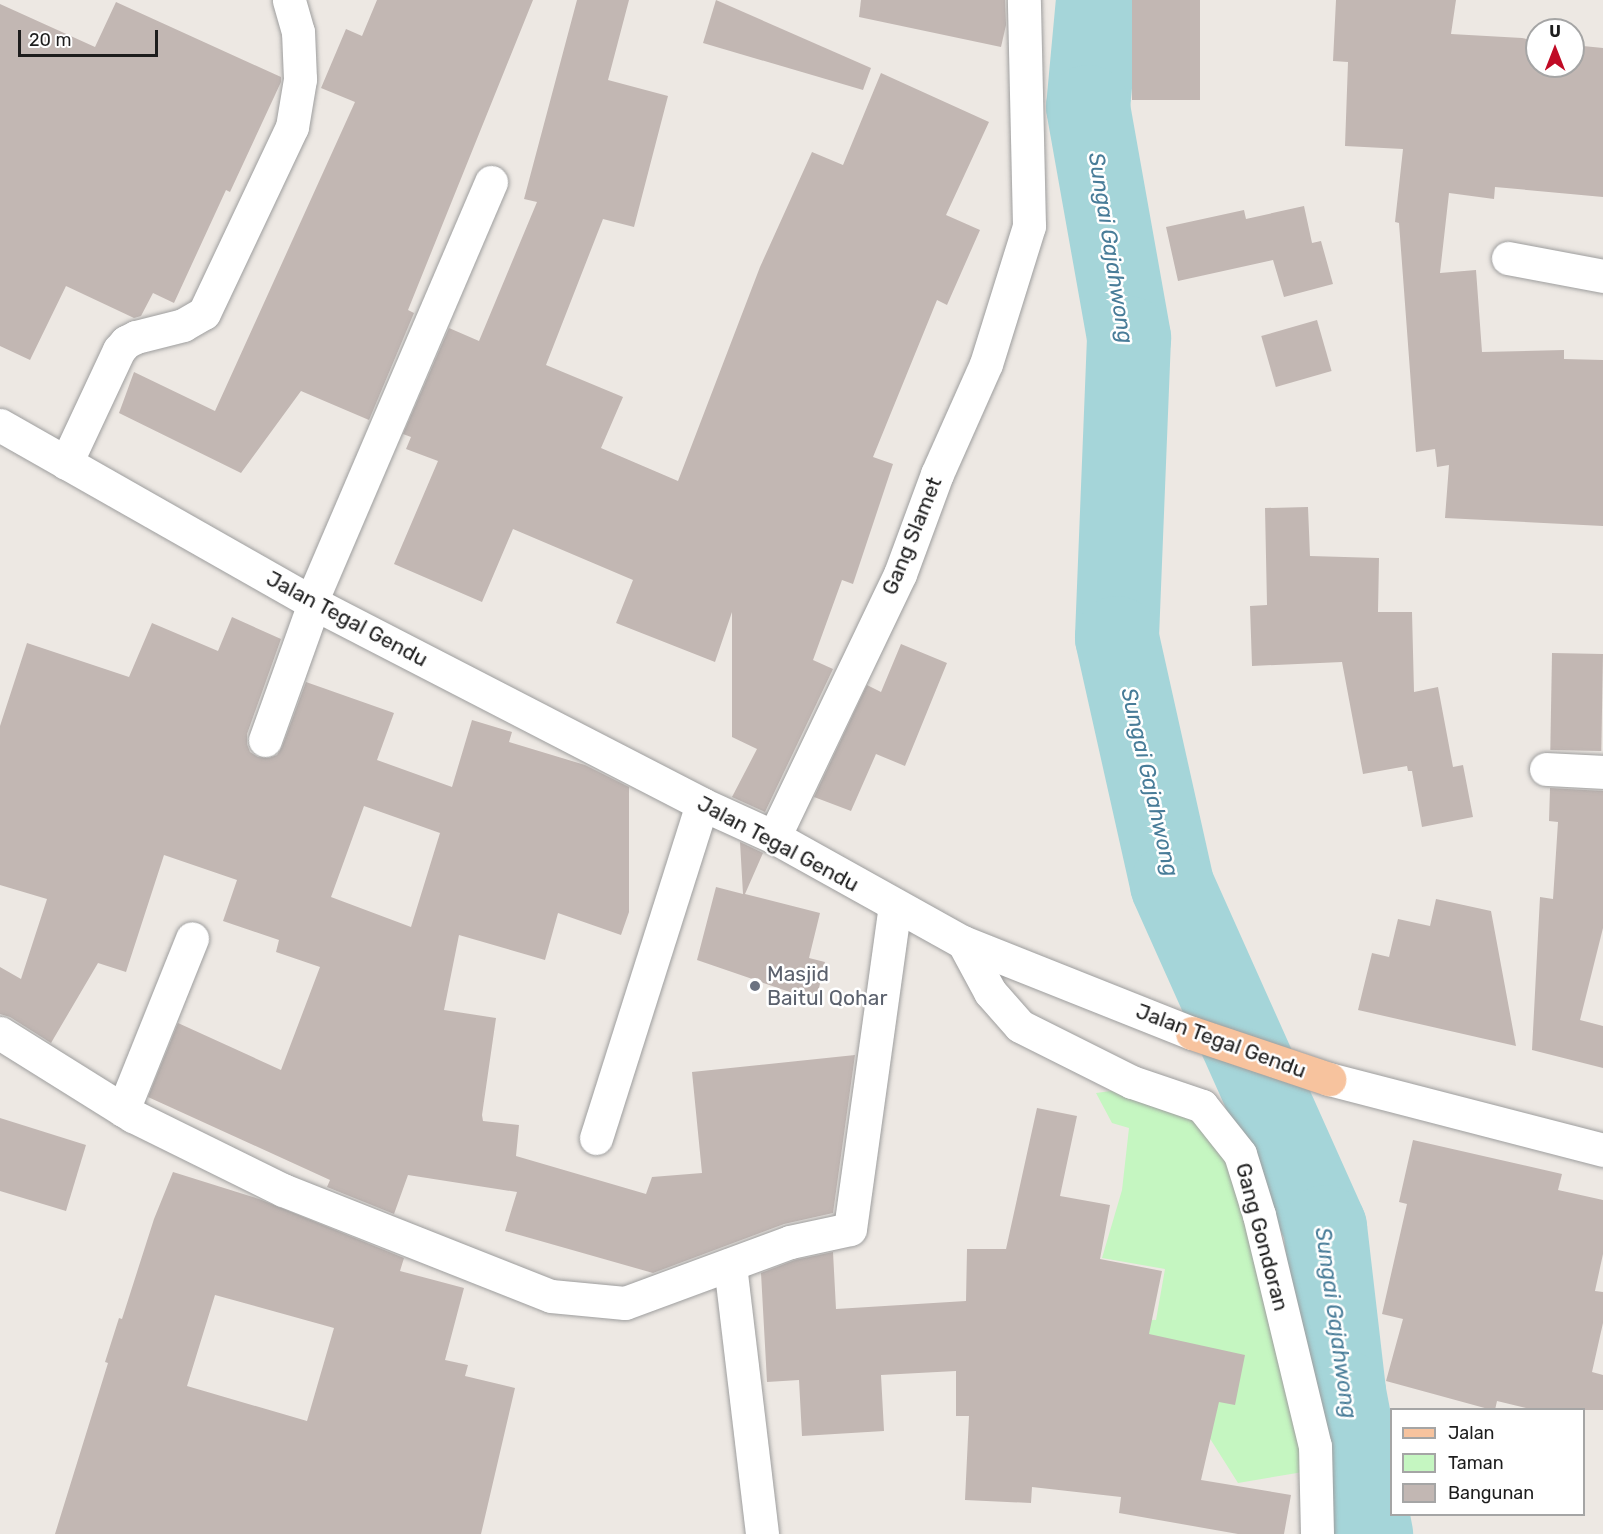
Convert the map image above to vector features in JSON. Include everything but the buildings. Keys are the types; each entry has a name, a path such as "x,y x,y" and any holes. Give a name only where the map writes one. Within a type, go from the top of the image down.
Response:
{"main road":[{"name":"Jalan Tegal Gendu","path":"1192,1033 1329,1079"}],"street":[{"path":"66,463 119,350 126,342 136,337 183,325 204,313 292,127 300,79 298,32 289,0"},
{"name":"Gang Slamet","path":"774,837 900,574 937,474 986,363 1029,226 1024,0"},
{"path":"265,740 312,602 491,182"},
{"path":"1508,258 1603,276"},
{"name":"Jalan Tegal Gendu","path":"0,425 312,602 702,804 774,837 963,942 1192,1033"},
{"path":"1546,769 1603,772"},
{"path":"596,1138 702,804"},
{"path":"0,1033 123,1110 283,1190 551,1296 625,1303 790,1242 850,1229 895,906"},
{"path":"123,1110 192,938"},
{"name":"Gang Gondoran","path":"963,942 990,992 1020,1026 1132,1082 1202,1106 1240,1154 1258,1215 1315,1446 1317,1534"},
{"name":"Jalan Tegal Gendu","path":"1329,1079 1603,1150"},
{"path":"730,1265 762,1534"}],"green space":[{"path":"1169,1083 1213,1124 1290,1330 1303,1472 1238,1483 1209,1437 1065,1315 1156,1320 1165,1269 1102,1258 1122,1190 1129,1128 1112,1123 1096,1093"}],"waterway":[{"name":"Sungai Gajahwong","path":"1098,0 1088,107 1129,338 1117,638 1172,885 1325,1227 1344,1392 1371,1534"}],"place":[{"name":"Masjid Baitul Qohar","path":"755,986"}]}
